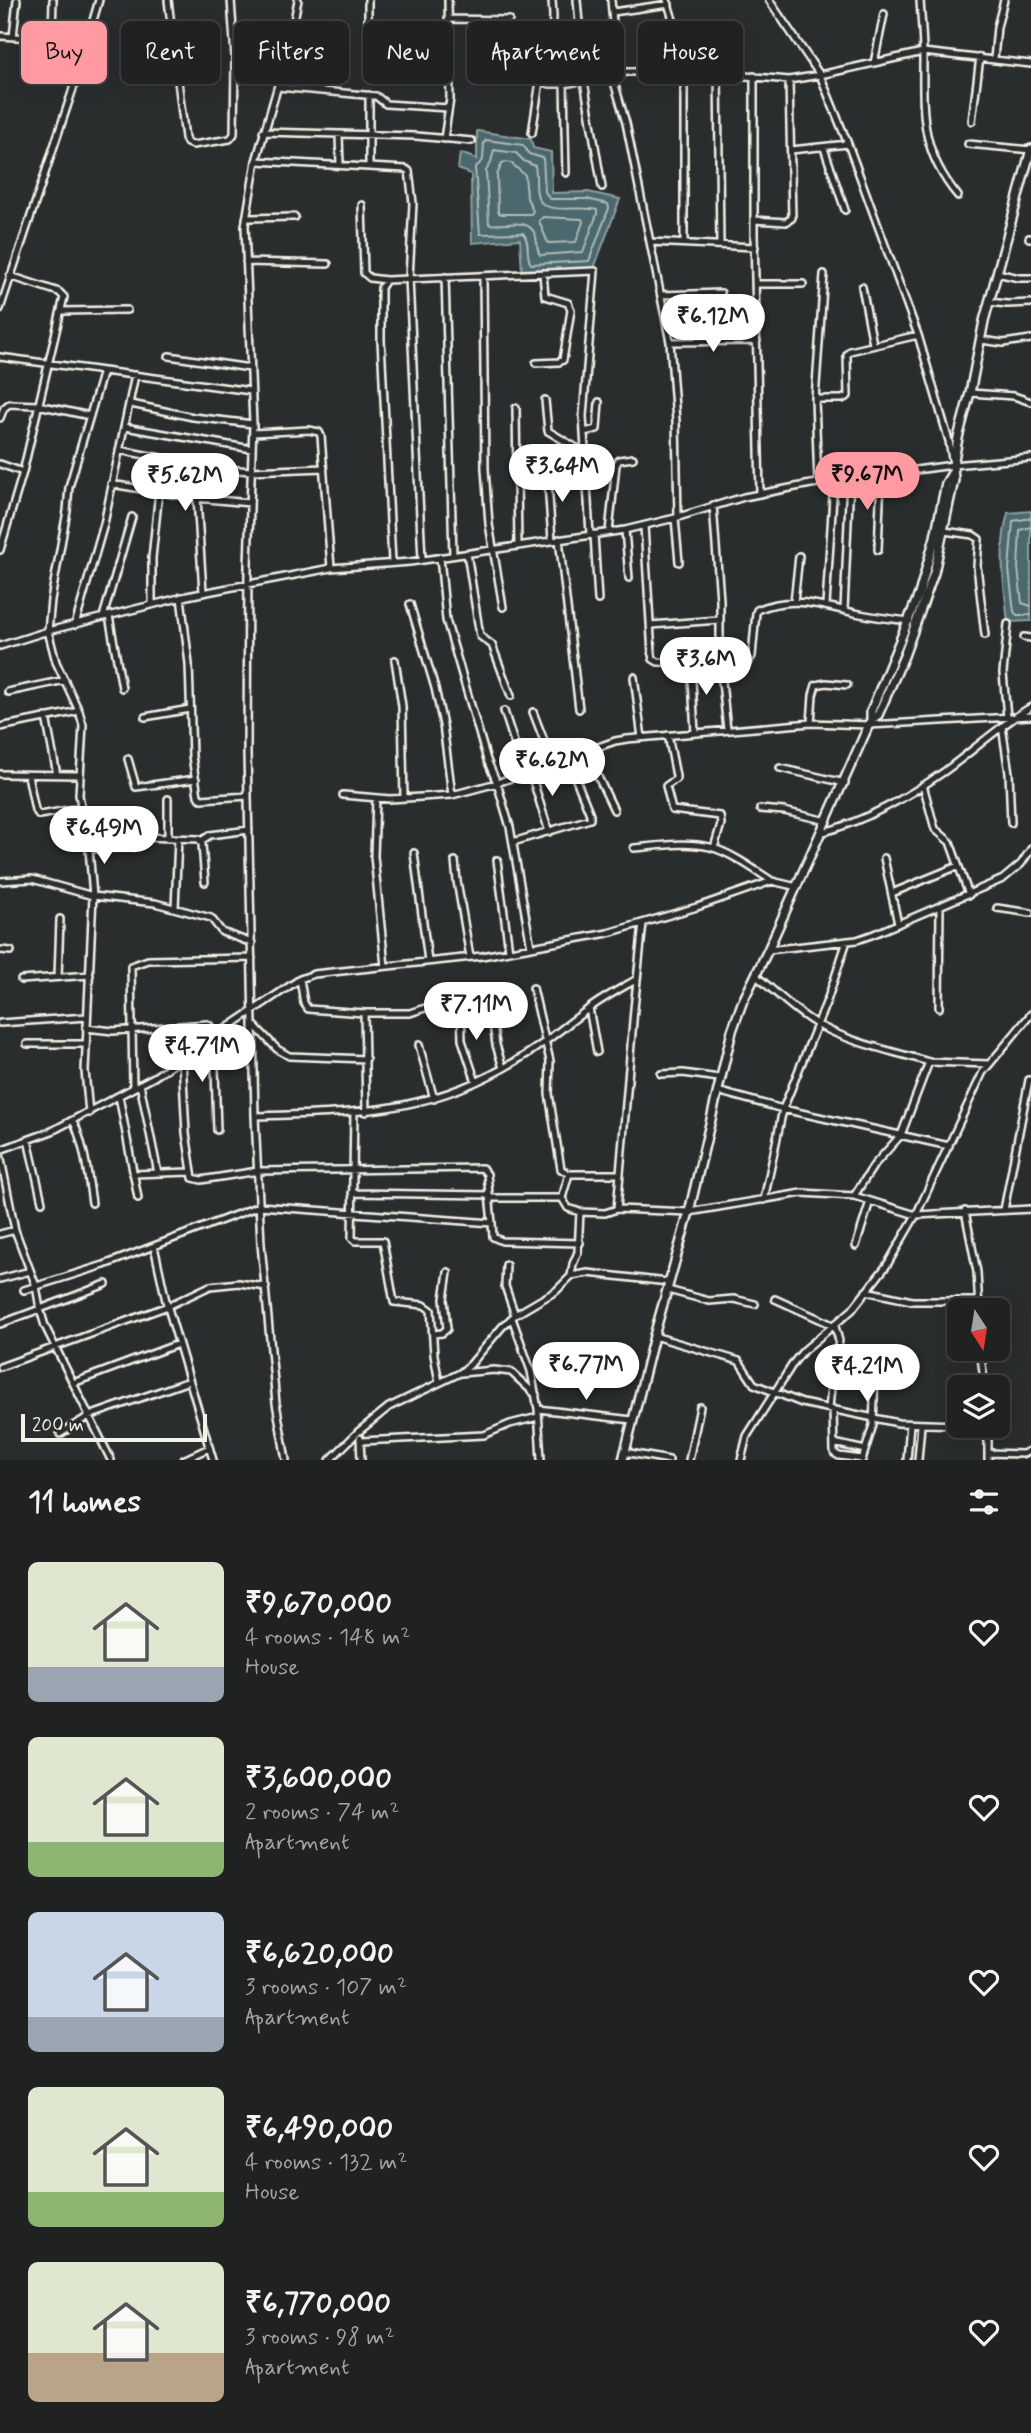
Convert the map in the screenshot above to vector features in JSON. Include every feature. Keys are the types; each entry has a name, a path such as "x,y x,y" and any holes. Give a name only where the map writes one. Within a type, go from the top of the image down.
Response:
{"street":[{"path":"13,37 17,0"},
{"path":"0,36 49,39 52,34 53,0"},
{"path":"0,309 3,291 72,92 99,0"},
{"path":"168,0 185,138 187,143 192,145 230,139 234,134 235,58 231,0"},
{"path":"286,1460 276,1404 259,1206 255,1116 248,796 248,583 253,424 246,218 256,161 288,51 298,0"},
{"path":"368,0 368,21"},
{"path":"444,139 448,108 447,0"},
{"path":"552,0 553,21"},
{"path":"577,0 579,21"},
{"path":"611,0 614,21"},
{"path":"769,0 820,75 848,144 918,335 949,441 953,469 954,480 934,573 909,643 878,715 870,723"},
{"path":"920,0 922,109 926,136 944,180 958,196"},
{"path":"993,59 1004,0"},
{"path":"613,12 668,2 673,21"},
{"path":"874,63 884,14"},
{"path":"448,19 509,20"},
{"path":"743,75 789,79 820,75 923,52 1031,64"},
{"path":"972,121 980,57"},
{"path":"754,76 760,494"},
{"path":"754,220 791,220 789,79"},
{"path":"532,132 540,84"},
{"path":"550,84 569,84"},
{"path":"585,84 602,187"},
{"path":"615,84 626,123 670,342 676,421 679,562"},
{"path":"684,84 684,243"},
{"path":"718,84 720,245"},
{"path":"564,85 566,173"},
{"path":"278,87 369,95 379,97 386,104 448,108"},
{"path":"369,95 369,166"},
{"path":"263,132 369,134 472,141"},
{"path":"339,134 340,165"},
{"path":"791,150 848,144"},
{"path":"669,1460 623,1456 689,1212 719,1078 732,1031 755,975 845,783 870,723 872,710 910,621 936,537 946,482 953,469 989,302 1031,149 968,144"},
{"path":"824,148 845,210"},
{"path":"256,161 406,169 412,177 410,278 422,560"},
{"path":"362,205 364,273 370,278 386,280 483,277 593,270 596,274 583,387 585,453 598,600"},
{"path":"246,218 295,217"},
{"path":"650,242 755,247"},
{"path":"246,262 328,264"},
{"path":"997,273 1031,278"},
{"path":"536,363 563,360 571,310 568,303 545,296 543,274"},
{"path":"818,483 815,399 824,274"},
{"path":"0,550 23,472 61,311 62,294 10,276"},
{"path":"445,277 453,555"},
{"path":"483,277 485,469 489,524 503,607"},
{"path":"386,280 381,288 382,340 393,562"},
{"path":"755,284 803,284"},
{"path":"862,288 873,344"},
{"path":"661,295 721,293"},
{"path":"989,302 1031,303"},
{"path":"61,311 127,310"},
{"path":"815,399 842,399 848,396 848,353 873,344 918,335"},
{"path":"981,340 1003,343 1031,340"},
{"path":"670,342 757,341"},
{"path":"0,356 251,391"},
{"path":"169,356 250,368"},
{"path":"89,1113 85,1071 93,895 89,849 81,808 79,775 83,736 79,711 56,662 48,631 69,487 103,370"},
{"path":"75,625 104,524 135,375"},
{"path":"970,393 1014,396 1031,402"},
{"path":"545,400 548,431 585,453"},
{"path":"584,432 597,429 599,402"},
{"path":"0,418 9,404 38,405 90,416"},
{"path":"131,404 193,417 253,424"},
{"path":"516,408 518,545"},
{"path":"125,427 252,449"},
{"path":"253,433 309,430 319,432 322,441 331,568"},
{"path":"119,450 214,468 251,471 324,468"},
{"path":"609,532 616,465 619,460 633,458"},
{"path":"0,646 181,597 248,583 331,568 422,560 625,530 677,518 713,505 818,483 1031,458"},
{"path":"0,464 23,472"},
{"path":"547,469 552,540"},
{"path":"878,550 881,476"},
{"path":"844,610 850,480"},
{"path":"826,605 834,481"},
{"path":"111,484 197,498 250,503"},
{"path":"152,605 152,558 159,491"},
{"path":"197,498 203,592"},
{"path":"713,505 720,600 720,662 727,730"},
{"path":"122,688 106,617 132,517"},
{"path":"644,526 654,661 747,663 751,661 753,624 757,610 794,602 815,602 844,610 910,621"},
{"path":"625,530 629,578"},
{"path":"944,531 973,535 979,539 977,566 985,635"},
{"path":"559,539 579,709"},
{"path":"467,553 480,636 495,650 512,696"},
{"path":"794,602 799,556"},
{"path":"440,557 446,620 487,760 498,783 513,842 531,947"},
{"path":"181,597 189,664 192,755 199,798 248,796"},
{"path":"410,604 443,724 452,795"},
{"path":"651,625 719,620"},
{"path":"1008,625 1003,673 1011,717"},
{"path":"395,660 402,706 404,798"},
{"path":"691,662 695,733"},
{"path":"634,677 642,738"},
{"path":"8,692 65,680"},
{"path":"811,723 816,685 847,685"},
{"path":"820,833 844,827 887,808 946,770 1011,717 1031,707"},
{"path":"145,717 190,709"},
{"path":"0,727 79,711"},
{"path":"504,711 549,832"},
{"path":"533,712 552,764"},
{"path":"343,795 376,799 452,795 568,760 615,741 811,723 1031,716"},
{"path":"46,717 57,775"},
{"path":"1002,726 1009,773 1011,823"},
{"path":"668,735 676,776 676,779 666,786 672,810 720,816 721,824 714,848"},
{"path":"586,752 614,810"},
{"path":"128,759 136,787 196,779"},
{"path":"513,842 587,821 591,817 568,760"},
{"path":"780,768 845,783"},
{"path":"0,774 79,775"},
{"path":"28,775 35,810 39,815 81,808"},
{"path":"923,785 935,829 950,842 969,895"},
{"path":"168,799 168,838"},
{"path":"376,799 374,856 385,966"},
{"path":"760,809 784,811 827,821"},
{"path":"83,820 139,819"},
{"path":"89,849 133,847 145,837 201,841 210,835 249,830"},
{"path":"174,908 178,839"},
{"path":"201,841 205,882"},
{"path":"634,848 675,844 714,848 736,858 772,881 797,887"},
{"path":"768,950 857,940 1003,879 1014,871 1031,849"},
{"path":"414,853 428,961"},
{"path":"884,858 898,924"},
{"path":"496,860 509,951"},
{"path":"456,861 470,957"},
{"path":"892,893 958,866"},
{"path":"0,881 32,878 93,895 155,903 211,918 222,932 252,943"},
{"path":"111,1460 55,1346 40,1309 36,1286 15,1230 0,1152 89,1113 119,1096 182,1059 300,979 314,974 470,957 608,933 772,881"},
{"path":"939,1008 940,907"},
{"path":"997,908 1031,914"},
{"path":"58,977 60,919"},
{"path":"617,1209 643,923"},
{"path":"764,1200 783,1109 828,998 847,941"},
{"path":"0,950 12,951"},
{"path":"133,1088 131,969 135,963 148,960 252,958"},
{"path":"21,980 90,975"},
{"path":"755,975 816,1024 929,1062 989,1064"},
{"path":"300,979 304,1003 308,1009 406,1014 443,1002"},
{"path":"255,1116 366,1112 434,1100 476,1082 526,1055 589,1008 637,979"},
{"path":"533,988 550,1061 550,1094 561,1169 569,1174 619,1174"},
{"path":"461,1005 463,1044 476,1082"},
{"path":"589,1008 597,1052"},
{"path":"491,1010 496,1045 503,1068"},
{"path":"364,1013 366,1112"},
{"path":"741,1460 747,1436 803,1352 852,1310 891,1259 916,1215 983,1072 1031,1014"},
{"path":"0,1024 87,1017"},
{"path":"86,1028 131,1030 207,1024 212,1029 214,1038 217,1130"},
{"path":"255,1026 277,1049 289,1056 366,1059"},
{"path":"27,1044 86,1044"},
{"path":"419,1045 434,1100"},
{"path":"182,1059 184,1112 190,1172 193,1178 201,1180 258,1171 482,1168 487,1174 493,1237 502,1241 580,1243"},
{"path":"854,1196 874,1165 901,1135 929,1062"},
{"path":"661,1074 683,1073 719,1078"},
{"path":"1004,1210 1031,1080"},
{"path":"140,1084 158,1173"},
{"path":"716,1091 783,1109 949,1146"},
{"path":"119,1096 138,1198"},
{"path":"354,1113 353,1240 383,1241 394,1302 428,1307 432,1315 434,1355 439,1382"},
{"path":"73,1120 78,1130 89,1178 92,1203"},
{"path":"27,1140 42,1202"},
{"path":"133,1174 190,1172"},
{"path":"569,1174 562,1198 568,1209 580,1212 605,1213 617,1209 689,1212 802,1193 854,1196 916,1215 1031,1209"},
{"path":"352,1193 562,1198"},
{"path":"0,1199 9,1197"},
{"path":"856,1246 870,1201"},
{"path":"23,1290 104,1265 259,1206 492,1223"},
{"path":"965,1211 977,1272 978,1298"},
{"path":"330,1460 388,1407 460,1373 514,1316 556,1291 571,1276 580,1243 580,1212"},
{"path":"0,1234 15,1230"},
{"path":"154,1246 178,1344 213,1460"},
{"path":"506,1265 505,1286 530,1363 536,1395 541,1460"},
{"path":"0,1279 30,1271"},
{"path":"433,1334 447,1329 444,1300 448,1272"},
{"path":"571,1276 588,1273 668,1286 709,1301 734,1299 755,1304"},
{"path":"0,1367 168,1306 210,1286 239,1283 266,1287"},
{"path":"0,1324 106,1284"},
{"path":"866,1291 912,1301 947,1301"},
{"path":"775,1299 835,1325"},
{"path":"835,1325 839,1341 832,1368 831,1408 836,1456 862,1460 873,1419 876,1376 874,1357"},
{"path":"654,1336 739,1361 754,1384 802,1403 873,1419 921,1425 947,1425"},
{"path":"73,1383 178,1344"},
{"path":"460,1373 494,1370 511,1372 536,1395"},
{"path":"60,1434 89,1416 189,1381"},
{"path":"689,1460 700,1407"},
{"path":"361,1441 484,1435 538,1413 632,1420"},
{"path":"907,1460 910,1424"},
{"path":"918,1460 921,1425"},
{"path":"358,1432 361,1460"},
{"path":"988,1438 988,1457 1023,1454 1031,1450"},
{"path":"834,1443 865,1450"},
{"path":"183,1460 209,1447"}],"water":[{"path":"477,131 531,139 533,148 551,152 552,193 588,192 620,199 594,268 522,272 520,239 472,243 471,174 458,169 460,153 477,159"},
{"path":"1031,511 1031,621 1008,622 1003,567 1005,527 1008,513"}]}
